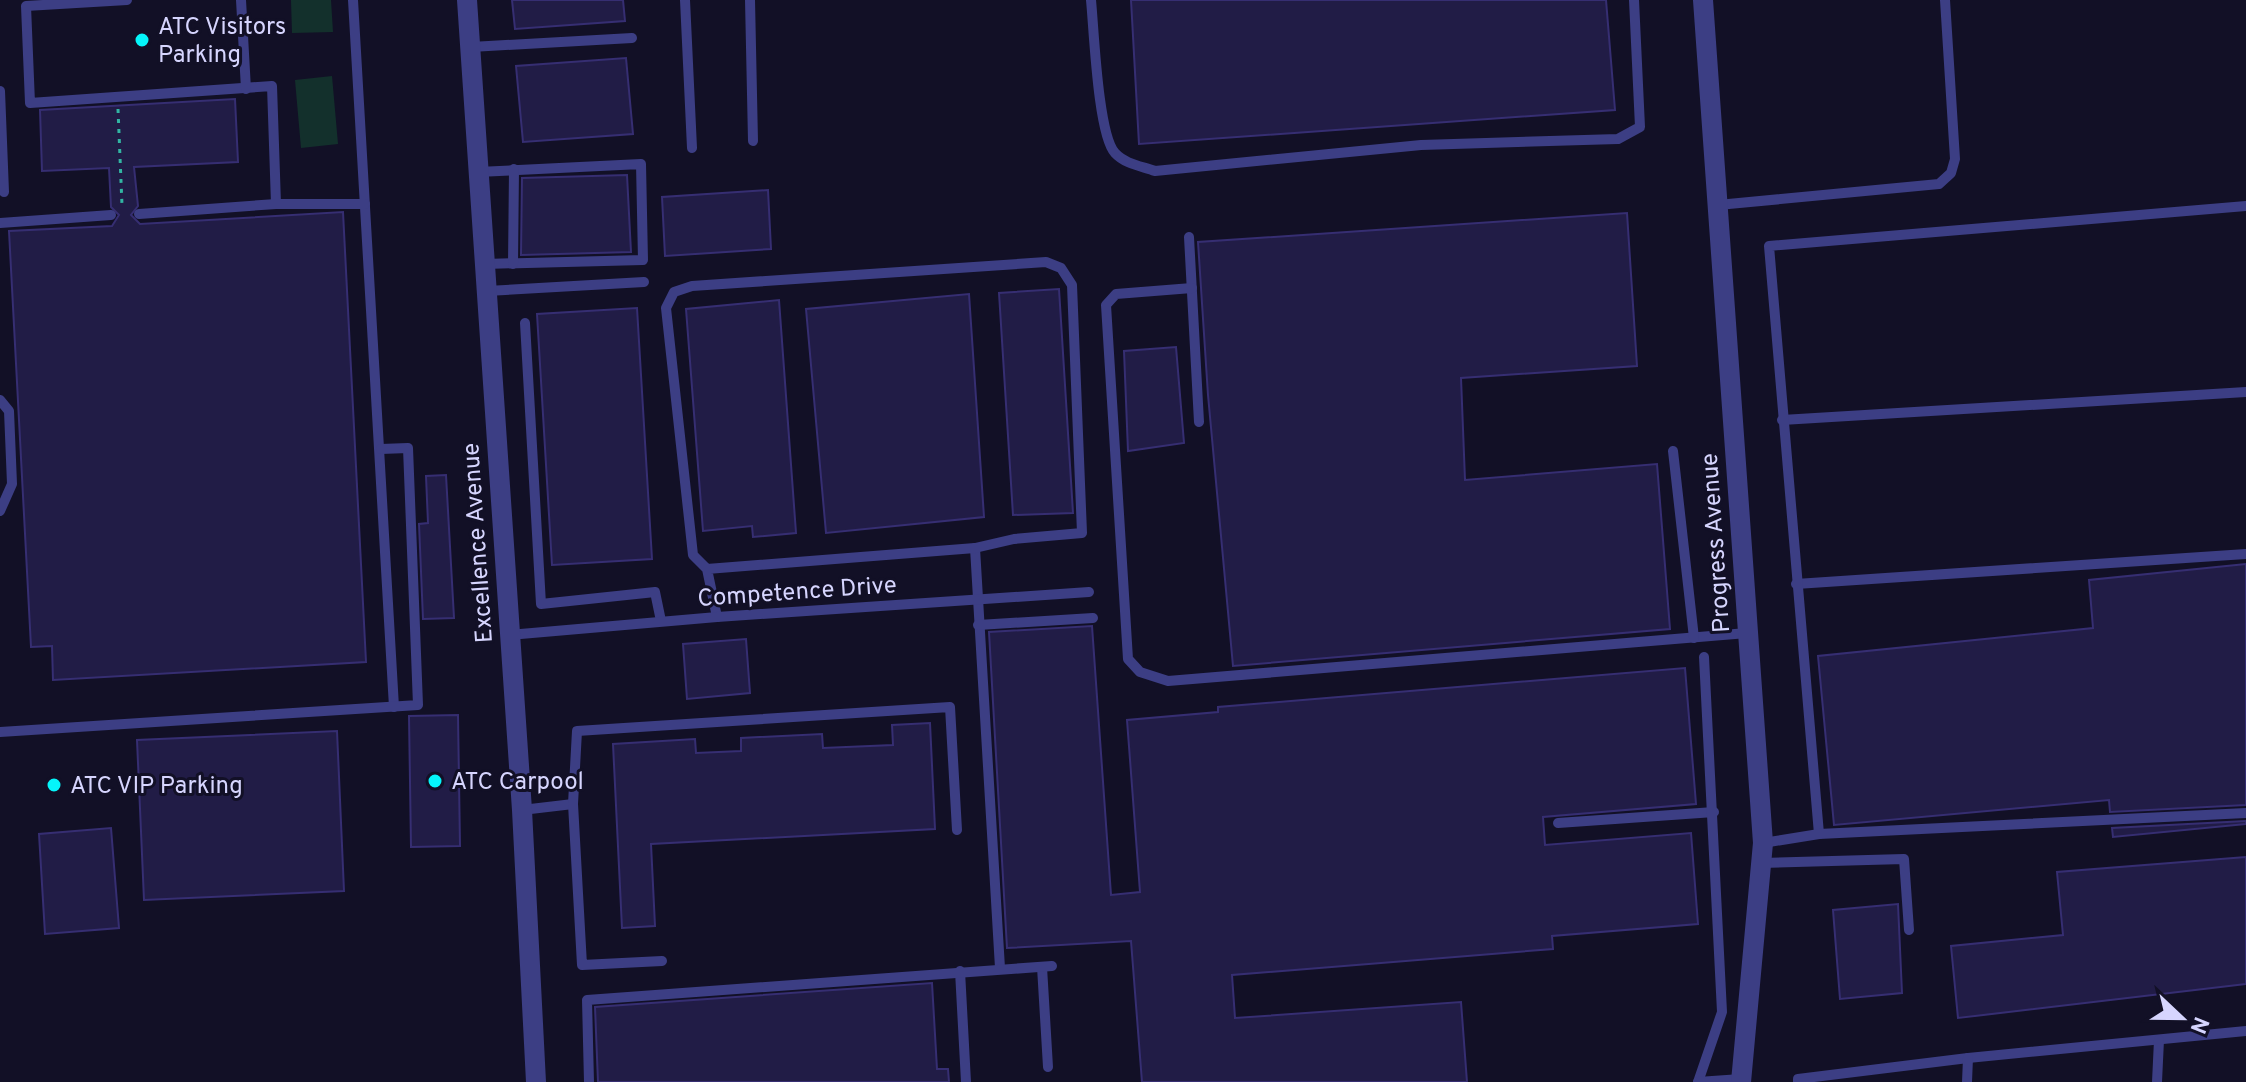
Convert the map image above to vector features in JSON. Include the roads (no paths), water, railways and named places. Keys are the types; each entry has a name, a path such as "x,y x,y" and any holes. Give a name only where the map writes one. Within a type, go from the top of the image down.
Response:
{"street":[{"name":"Excellence Avenue","path":"467,0 522,810 536,1082"},
{"name":"Progress Avenue","path":"1703,0 1762,853 1741,1080"}],"lane":[{"path":"127,0 26,6 30,103 272,86 276,204"},
{"path":"241,0 246,89"},
{"path":"353,0 394,707"},
{"path":"685,0 692,148"},
{"path":"750,0 753,141"},
{"path":"1091,0 1102,116 1113,151 1125,161 1155,171 1421,145 1618,139 1640,127 1634,0"},
{"path":"1718,205 1939,184 1951,173 1955,159 1945,0"},
{"path":"471,47 632,38"},
{"path":"0,91 4,192"},
{"path":"477,172 641,164 643,260 485,264"},
{"path":"513,264 514,169"},
{"path":"139,214 276,204 365,204"},
{"path":"1819,834 1769,246 2246,206"},
{"path":"0,223 117,214"},
{"path":"1189,237 1199,422"},
{"path":"707,569 975,548 1014,539 1082,533 1072,285 1061,268 1046,262 692,286 674,292 666,308 687,515 693,555 707,569 717,617"},
{"path":"486,291 644,282"},
{"path":"1192,288 1116,294 1106,305 1128,659 1140,672 1168,681 1747,633"},
{"path":"525,323 541,604 655,592 661,621"},
{"path":"1782,420 2246,392"},
{"path":"0,400 9,411 12,484 0,511"},
{"path":"0,732 418,705 408,448 381,449"},
{"path":"1673,451 1694,638"},
{"path":"975,548 1000,968"},
{"path":"1796,584 2246,554"},
{"name":"Competence Drive","path":"509,635 661,621 1089,592"},
{"path":"978,625 1093,618"},
{"path":"1704,657 1722,1012 1698,1082 1741,1080"},
{"path":"662,961 582,965 573,804 577,731 950,707 957,830"},
{"path":"522,810 573,804"},
{"path":"1558,823 1714,812"},
{"path":"1762,853 1819,834 2246,813"},
{"path":"1762,853 1904,859 1909,930"},
{"path":"589,1082 587,1000 1000,968 1047,967 1048,1067"},
{"path":"960,971 966,1082"},
{"path":"1798,1082 1798,1079 1968,1058 2246,1031"},
{"path":"2157,1082 2159,1040"},
{"path":"1967,1082 1968,1058"}],"place":[{"name":"ATC Visitors Parking","path":"142,40"},
{"name":"ATC Carpool","path":"435,781"},
{"name":"ATC VIP Parking","path":"54,785"}]}
